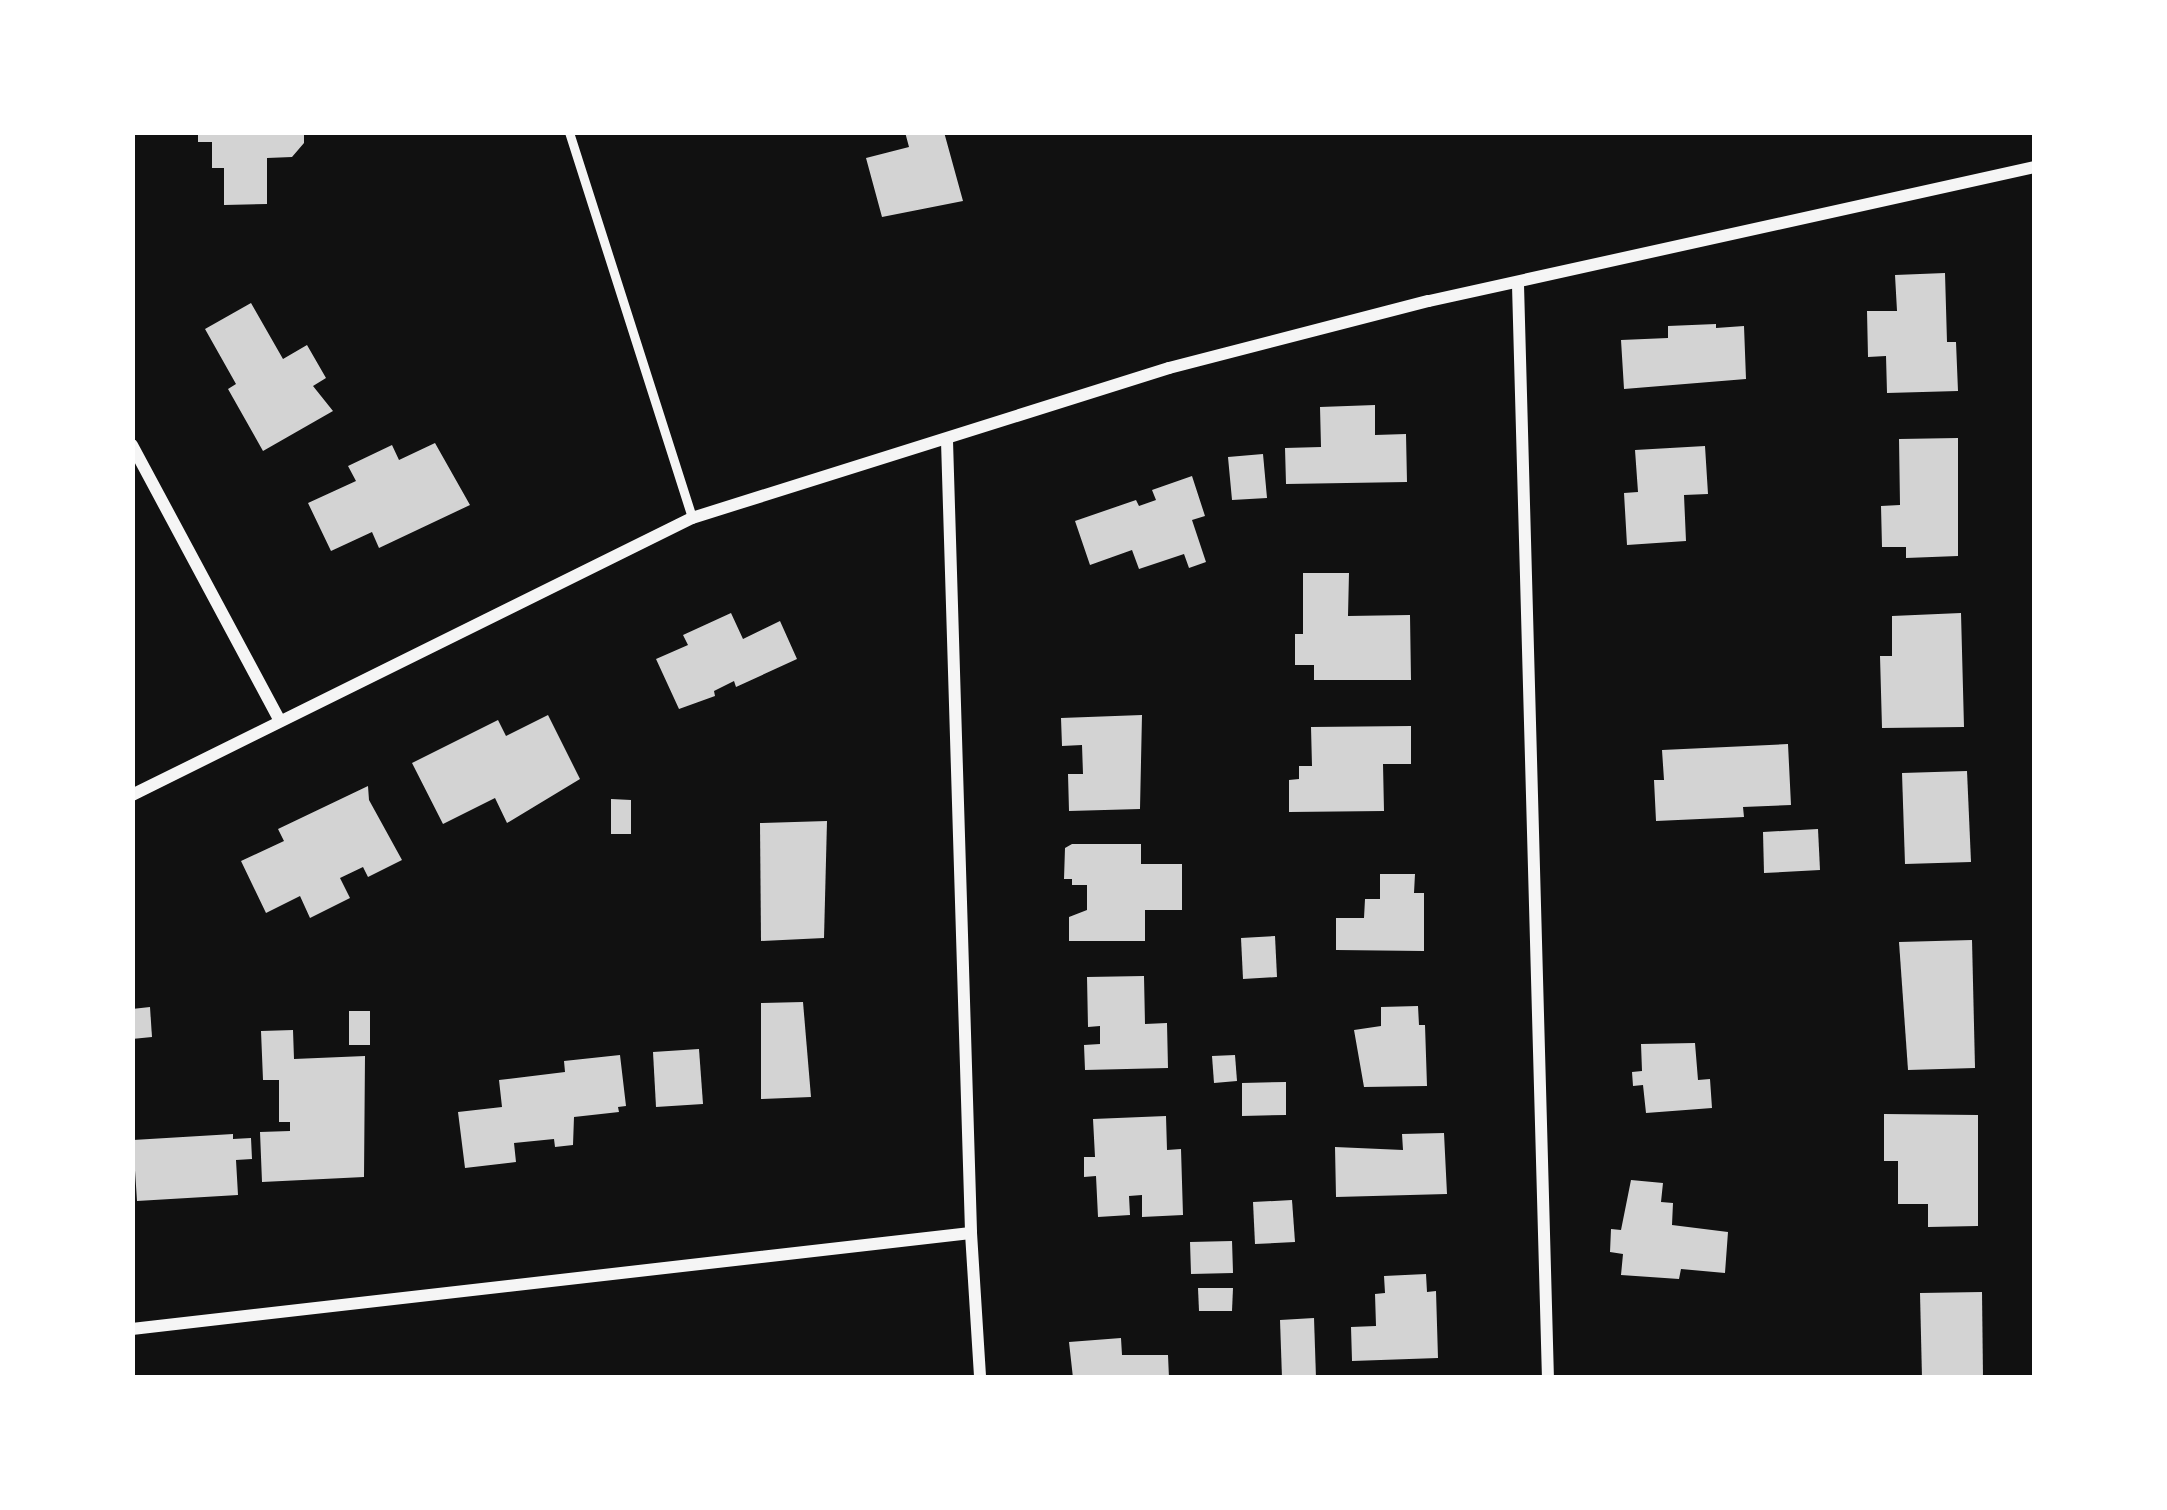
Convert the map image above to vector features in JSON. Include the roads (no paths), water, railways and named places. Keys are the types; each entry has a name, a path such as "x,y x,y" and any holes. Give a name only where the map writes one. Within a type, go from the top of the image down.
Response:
{"street":[{"path":"132,795 692,518 1169,368 1429,301 2035,167"},
{"path":"1518,285 1548,1378"},
{"path":"947,441 971,1233 980,1378"},
{"path":"132,445 279,719"},
{"path":"132,1329 971,1233"}],"lane":[{"path":"569,132 692,518"}]}
